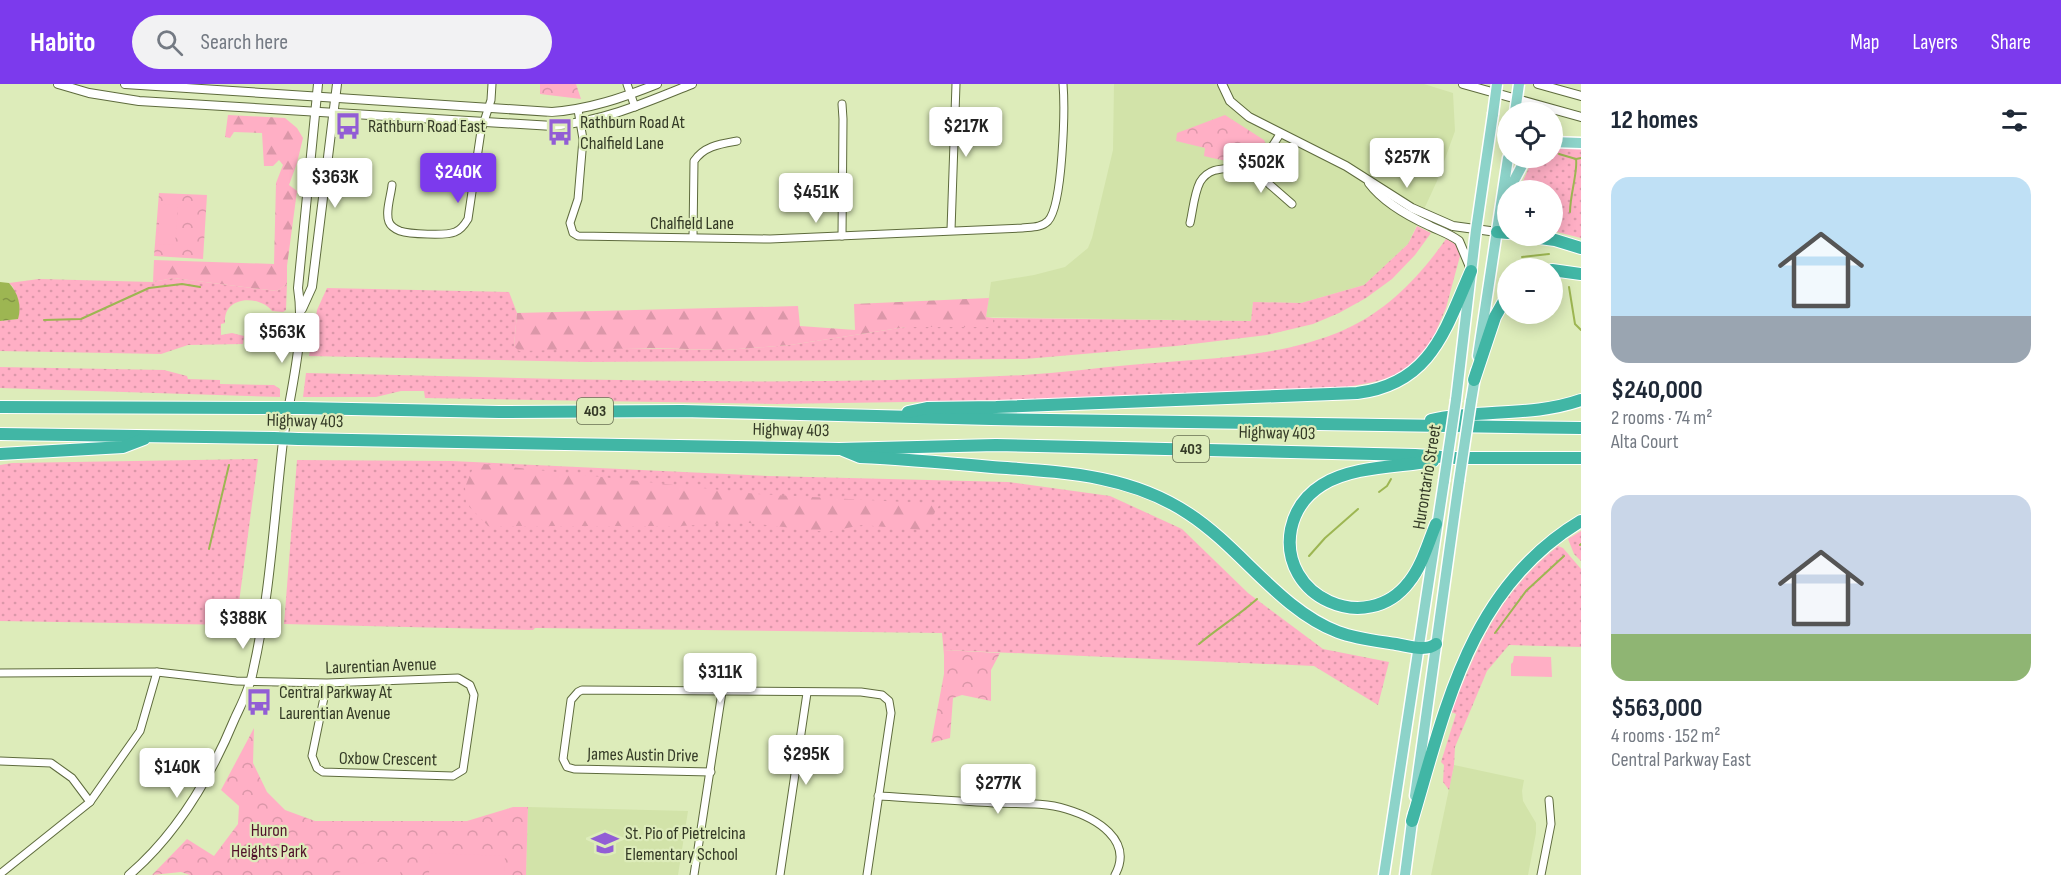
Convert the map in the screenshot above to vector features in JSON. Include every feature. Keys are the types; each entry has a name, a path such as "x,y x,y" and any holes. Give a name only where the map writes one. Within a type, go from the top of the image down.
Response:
{"highway":[{"path":"1563,242 1581,248"},
{"path":"1563,270 1581,274"},
{"path":"889,416 927,408 1341,394 1387,387 1412,373 1435,350 1471,271"},
{"path":"1474,381 1497,313"},
{"path":"1420,425 1427,420 1562,406 1581,400"},
{"name":"Highway 403","path":"0,406 499,412 682,411 1581,428"},
{"name":"Highway 403","path":"0,434 839,448 996,445 1415,455 1456,458 1581,458"},
{"path":"0,454 123,447 152,436"},
{"path":"839,448 860,457 1077,474 1128,484 1189,513 1227,542 1287,600 1318,622 1351,635 1419,648 1428,648 1436,644"},
{"path":"1436,524 1410,582 1393,597 1376,606 1346,607 1322,598 1305,584 1295,568 1292,557 1290,541 1294,519 1304,501 1323,484 1356,472 1456,458"},
{"path":"1412,821 1457,678 1488,614 1506,586 1529,560 1547,544 1581,521"}],"main road":[{"name":"Hurontario Street","path":"1384,875 1456,400 1476,230 1497,84"},
{"path":"1516,102 1519,84"},
{"path":"1563,142 1581,143"},
{"name":"Hurontario Street","path":"1405,875 1471,400 1500,246"}],"street":[{"path":"58,84 89,93 139,101 553,126 581,123 610,116 692,84"},
{"path":"125,84 552,112 578,110 631,95 657,84"},
{"path":"129,875 164,839 198,791 224,745 250,681 264,610 286,422 300,330 302,309 298,288 318,84"},
{"path":"302,309 312,287 337,84"},
{"path":"392,185 388,214 389,222 394,228 402,232 455,232 462,228 468,219 483,123 492,84"},
{"path":"627,84 635,107"},
{"path":"951,230 956,84"},
{"name":"Chalfield Lane","path":"578,110 583,139 578,199 570,222 573,233 583,237 770,239 1039,227 1050,219 1062,161 1065,108 1062,84"},
{"path":"1222,84 1230,101 1238,109 1367,180 1376,192 1395,207 1451,230 1497,232"},
{"path":"1463,84 1581,117"},
{"path":"1541,85 1581,96"},
{"path":"842,104 843,236"},
{"path":"1190,223 1199,184 1207,174 1221,168 1254,164 1268,153 1280,134"},
{"path":"693,237 694,161 704,150 737,141"},
{"path":"1254,164 1269,184 1292,204"},
{"path":"1451,230 1463,246 1471,271"},
{"path":"0,874 90,802 140,731 158,672"},
{"name":"Laurentian Avenue","path":"0,673 158,672 250,681 327,683 458,678 465,681 473,690 474,695 465,759"},
{"name":"Oxbow Crescent","path":"327,683 312,756 317,768 323,772 453,776 463,770 465,759"},
{"name":"James Austin Drive","path":"711,772 567,767 563,759 571,700 582,690 882,695 889,701 891,713 867,875"},
{"path":"694,875 722,692"},
{"path":"780,875 807,693"},
{"path":"0,760 51,764 72,778 90,802"},
{"path":"878,796 1037,805 1068,809 1105,829 1118,843 1121,858 1115,875"},
{"path":"1541,875 1551,824 1549,800"}],"shaded area":[{"path":"1114,84 1424,84 1453,93 1455,131 1437,181 1408,244 1364,285 1301,303 1253,302 1251,321 986,317 991,282 1065,267 1088,248 1113,150"},
{"path":"1454,765 1524,780 1523,801 1536,823 1528,875 1431,875"},
{"name":"St. Pio of Pietrelcina Elementary School","path":"528,807 688,811 678,875 526,875"}],"green space":[{"path":"540,84 576,84 581,99 540,94"},
{"path":"228,115 285,118 297,128 303,138 289,185 297,191 287,266 287,284 277,291 173,278 153,282 154,260 274,264 276,183 283,165 279,160 273,166 264,166 262,133 234,132 230,138 225,137"},
{"path":"1225,115 1264,140 1267,146 1252,157 1230,161 1204,156 1205,148 1176,141 1177,133"},
{"path":"1563,147 1581,149 1581,238 1563,234 1563,180 1523,180 1529,168 1563,168"},
{"path":"159,193 207,195 203,259 154,256"},
{"path":"160,204 178,205 175,245 158,244"},
{"path":"1417,226 1431,233 1415,255 1392,279 1366,298 1339,313 1313,324 1267,335 1176,346 1025,359 587,362 309,356 317,310 327,288 509,292 517,313 514,346 725,350 790,345 906,327 993,327 993,318 1251,321 1253,302 1301,303 1364,285 1408,244"},
{"path":"1446,239 1456,245 1460,256 1446,308 1436,331 1439,333 1419,358 1399,373 1388,378 1346,387 1033,400 777,404 425,398 424,391 401,391 376,397 303,397 306,373 665,381 845,381 1024,375 1240,356 1321,339 1361,321 1402,291"},
{"path":"173,278 277,291 287,284 286,310 272,311 259,302 251,300 243,300 230,307 225,323 221,324 221,335 232,333 244,336 243,344 188,345 161,354 0,351 0,321 18,319 13,287 9,283 39,279 153,282"},
{"path":"989,298 986,317 993,318 993,327 906,327 790,345 725,350 650,348 519,351 514,346 517,313 798,306 800,326 855,330 854,304"},
{"path":"0,367 164,370 187,376 188,379 220,380 220,384 274,385 280,389 280,397 0,388"},
{"path":"258,459 236,625 0,621 0,465"},
{"path":"297,460 452,461 769,476 1008,482 1110,496 1182,529 1248,593 1323,649 1389,662 1378,705 1314,666 945,650 944,655 942,633 535,628 533,630 284,624"},
{"path":"475,463 757,494 940,504 921,530 862,525 827,532 741,522 681,526 488,526 466,503 465,487"},
{"path":"1581,531 1581,561 1574,554 1568,539"},
{"path":"1558,546 1563,548 1581,569 1581,647 1509,645 1487,671 1455,747 1449,790 1443,782 1444,765 1441,762 1456,714 1451,712 1471,664 1481,642 1505,602 1537,564"},
{"path":"944,650 1000,653 991,670 991,701 962,695 953,698 950,738 931,743 944,674"},
{"path":"1514,656 1551,657 1552,677 1511,676"},
{"name":"Huron Heights Park","path":"254,728 253,763 267,792 285,810 315,821 467,821 513,807 528,807 526,875 190,875 181,872 152,875 187,839 214,856 238,824 239,806 221,790"},
{"path":"430,853 505,856 504,875 429,875"},
{"path":"366,862 402,862 400,875 333,875"}],"water":[{"path":"0,282 9,283 15,291 19,305 18,319 0,321"}],"waterway":[{"path":"1563,155 1581,158"},
{"path":"1570,212 1576,159"},
{"path":"1522,257 1549,254"},
{"path":"44,320 81,319 149,288 182,284 200,287"},
{"path":"1569,287 1575,324 1581,330"},
{"path":"209,549 229,465"},
{"path":"1379,492 1387,486 1391,479"},
{"path":"1309,556 1325,538 1358,509"},
{"path":"1495,633 1526,591 1564,556"},
{"path":"1199,644 1257,599"}],"place":[{"name":"Rathburn Road East","path":"348,126"},
{"name":"Rathburn Road At Chalfield Lane","path":"560,132"},
{"name":"Central Parkway At Laurentian Avenue","path":"259,702"},
{"name":"St. Pio of Pietrelcina Elementary School","path":"605,843"}]}
